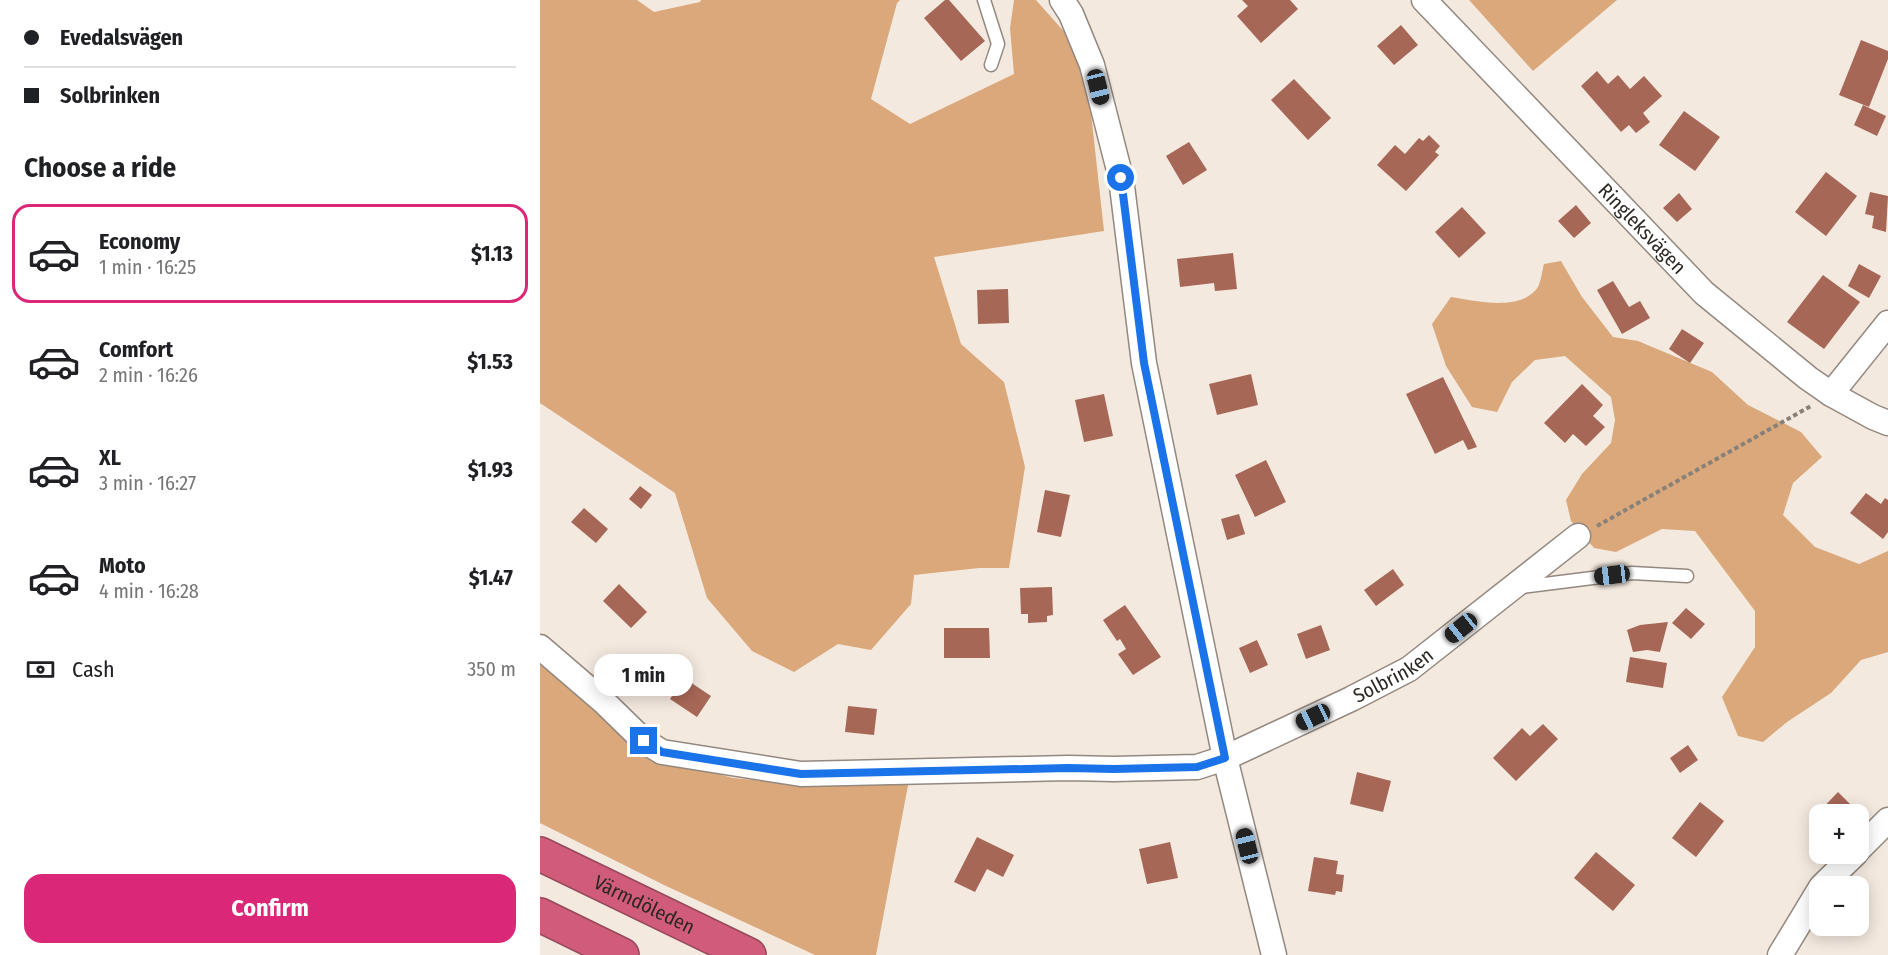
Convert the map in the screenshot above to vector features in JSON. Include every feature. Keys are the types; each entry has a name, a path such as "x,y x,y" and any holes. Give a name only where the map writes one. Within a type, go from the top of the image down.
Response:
{"highway":[{"name":"Värmdöleden","path":"540,854 749,955"},
{"path":"540,915 622,955"}],"street":[{"path":"1062,0 1071,14 1092,64 1121,178 1144,363 1225,758 1274,955"},
{"name":"Ringleksvägen","path":"1424,0 1704,293 1808,378 1831,394 1888,423"},
{"path":"1831,394 1888,323"},
{"name":"Solbrinken","path":"540,647 604,702 644,741 662,752 801,774 1197,767 1225,758 1409,669 1578,537"},
{"path":"1869,839 1888,820"},
{"path":"1833,876 1845,864"},
{"path":"1780,955 1809,908"}],"lane":[{"path":"984,0 998,44 991,65"},
{"path":"1510,588 1632,573 1687,576"}],"path":[{"path":"1578,537 1831,394"}],"shaded area":[{"path":"540,0 637,0 654,12 701,0 900,0 897,3 871,99 910,124 1014,74 1010,28 1014,0 1036,0 1075,44 1090,104 1104,231 934,257 961,344 1004,382 1025,467 1009,568 979,568 914,575 911,604 871,650 838,644 794,672 752,651 707,598 675,493 540,403"},
{"path":"1469,0 1617,0 1533,71"},
{"path":"1561,261 1582,297 1613,337 1638,341 1712,372 1748,405 1801,432 1822,457 1793,483 1783,515 1815,547 1859,564 1888,551 1888,652 1861,660 1831,693 1787,722 1763,742 1738,736 1722,697 1755,647 1755,611 1695,531 1662,529 1616,552 1594,548 1571,521 1566,500 1582,474 1611,443 1615,420 1611,397 1565,356 1535,360 1512,382 1497,412 1472,407 1446,366 1432,324 1451,297 1498,303 1521,300 1538,287 1544,264"},
{"path":"540,659 632,747 660,759 733,778 794,784 909,780 876,955 815,955 664,885 540,823"}],"building":[{"path":"945,0 949,0 985,41 961,61 924,18"},
{"path":"1242,0 1290,0 1298,9 1261,43 1237,16 1248,6"},
{"path":"1401,25 1418,45 1394,65 1377,46"},
{"path":"1861,40 1888,51 1888,59 1869,107 1839,95"},
{"path":"1597,71 1608,84 1618,75 1630,89 1644,76 1662,96 1643,113 1650,122 1636,133 1629,125 1621,132 1581,86"},
{"path":"1294,79 1331,118 1308,140 1271,100"},
{"path":"1863,105 1886,116 1877,136 1854,125"},
{"path":"1684,111 1720,137 1695,171 1659,145"},
{"path":"1429,135 1440,146 1435,152 1439,155 1406,191 1377,165 1395,145 1405,154 1419,138 1423,141"},
{"path":"1189,142 1207,170 1183,185 1166,156"},
{"path":"1826,172 1857,196 1826,236 1795,212"},
{"path":"1870,192 1888,196 1886,232 1872,228 1874,216 1865,214"},
{"path":"1679,193 1692,209 1677,222 1663,208"},
{"path":"1576,205 1591,223 1574,238 1558,221"},
{"path":"1462,207 1486,233 1459,258 1435,232"},
{"path":"1233,253 1237,289 1215,291 1214,283 1180,287 1177,259"},
{"path":"1859,264 1881,276 1869,298 1848,286"},
{"path":"1823,275 1860,302 1824,349 1787,322"},
{"path":"1613,281 1629,307 1640,301 1650,318 1622,334 1597,290"},
{"path":"1008,289 1009,323 978,324 977,290"},
{"path":"1682,329 1704,343 1690,363 1669,349"},
{"path":"1251,374 1258,405 1217,415 1209,384"},
{"path":"1443,377 1477,447 1468,450 1463,440 1435,454 1406,394"},
{"path":"1582,384 1603,405 1593,416 1605,427 1586,446 1573,434 1565,443 1544,423"},
{"path":"1104,394 1113,436 1084,442 1075,400"},
{"path":"1266,460 1286,502 1255,517 1235,475"},
{"path":"640,486 652,495 641,509 629,499"},
{"path":"1045,490 1070,495 1061,537 1037,532"},
{"path":"1866,493 1881,504 1885,498 1888,500 1888,532 1883,539 1850,513"},
{"path":"584,508 608,529 596,543 571,522"},
{"path":"1239,514 1245,534 1227,540 1221,519"},
{"path":"1393,569 1404,585 1376,606 1364,590"},
{"path":"619,584 647,612 631,628 603,601"},
{"path":"1052,587 1053,615 1047,616 1047,622 1028,623 1028,614 1021,614 1020,588"},
{"path":"1125,605 1161,657 1133,675 1118,654 1126,649 1120,639 1117,641 1103,620"},
{"path":"1686,608 1705,624 1691,639 1672,623"},
{"path":"1668,622 1660,652 1647,650 1633,652 1627,630 1640,625"},
{"path":"1321,625 1330,650 1306,659 1297,634"},
{"path":"944,628 989,628 990,658 944,658"},
{"path":"1257,640 1268,665 1250,673 1239,648"},
{"path":"1630,657 1667,663 1663,688 1626,682"},
{"path":"684,678 711,696 697,717 670,699"},
{"path":"848,706 877,709 874,735 845,732"},
{"path":"1543,724 1558,739 1516,781 1493,758 1522,728 1530,736"},
{"path":"1688,745 1698,760 1680,773 1670,758"},
{"path":"1357,772 1391,781 1383,812 1350,804"},
{"path":"1838,792 1850,804 1826,804"},
{"path":"1700,802 1724,821 1696,857 1672,838"},
{"path":"977,837 1014,855 1003,877 987,869 975,892 954,882"},
{"path":"1170,842 1178,878 1147,884 1139,849"},
{"path":"1596,852 1635,885 1613,911 1574,878"},
{"path":"1314,857 1338,861 1336,874 1344,875 1342,892 1336,891 1335,895 1308,891"}],"route":[{"path":"644,741 662,752 801,774 920,770 1197,767 1225,758 1144,363 1121,178"}]}
